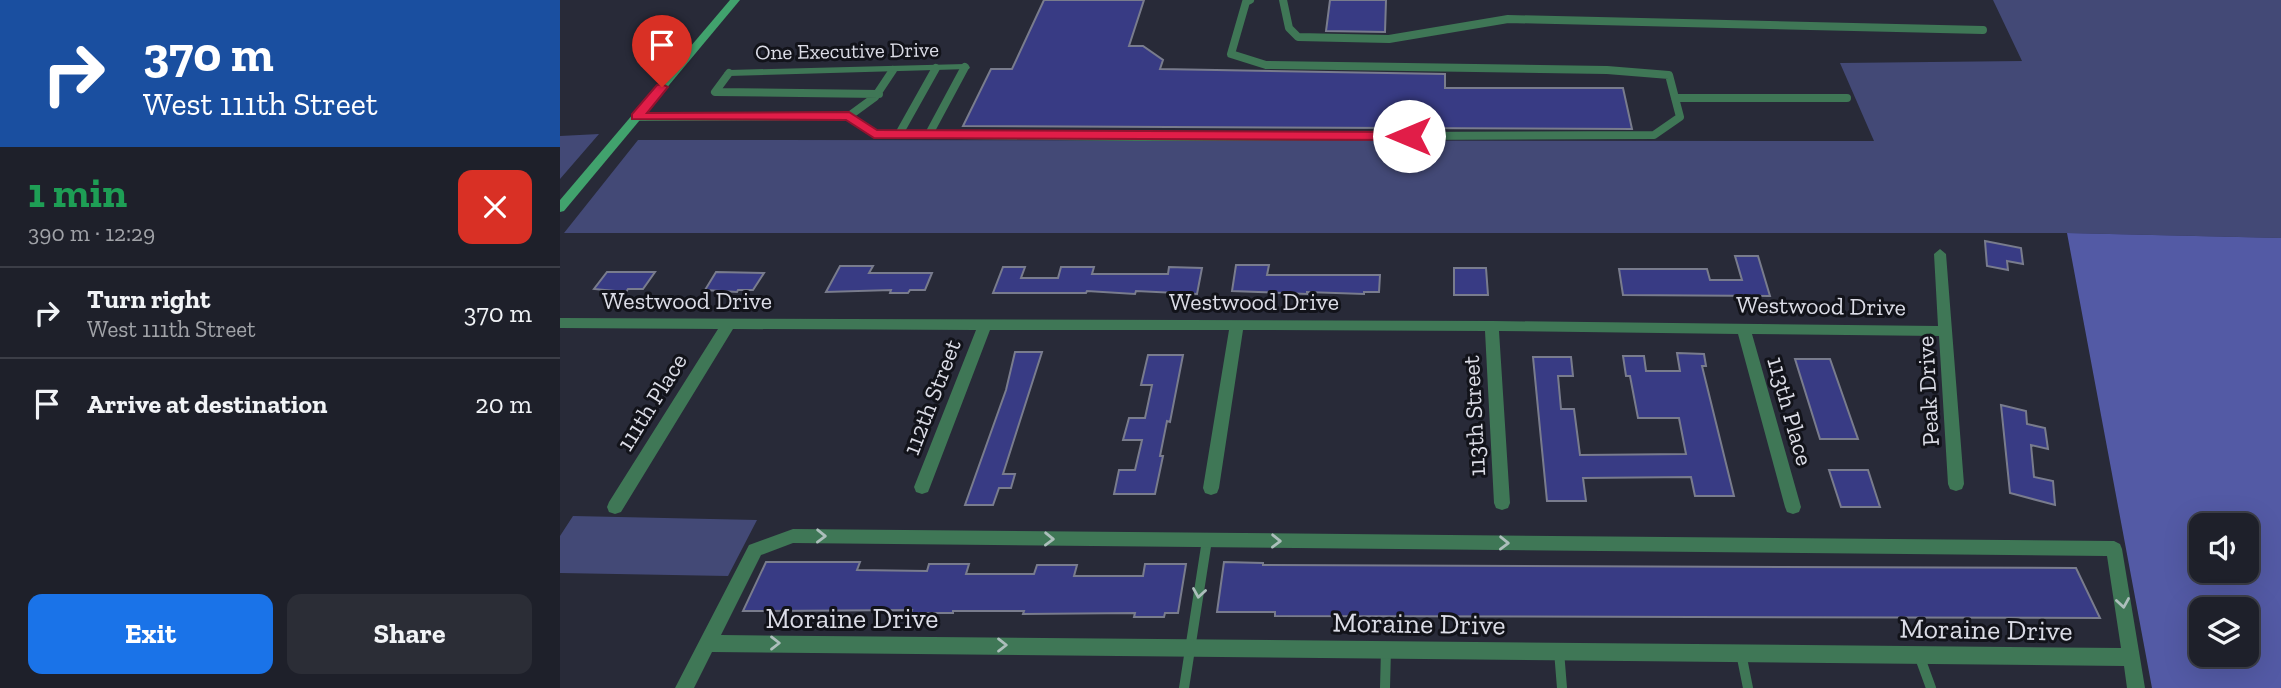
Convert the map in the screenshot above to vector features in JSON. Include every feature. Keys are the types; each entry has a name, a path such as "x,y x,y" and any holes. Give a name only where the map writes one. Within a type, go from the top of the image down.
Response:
{"main road":[{"path":"560,208 735,0"}],"street":[{"name":"One Executive Drive","path":"729,73 965,67"},
{"name":"Peak Drive","path":"1940,254 1956,484"},
{"name":"111th Place","path":"615,507 729,323"},
{"name":"Westwood Drive","path":"560,324 1492,326 1947,331"},
{"name":"112th Street","path":"922,487 985,324"},
{"path":"1211,488 1237,325"},
{"name":"113th Street","path":"1492,326 1502,503"},
{"name":"113th Place","path":"1743,328 1793,507"},
{"path":"684,688 755,550 793,536 2114,549 2136,688"},
{"name":"Moraine Drive","path":"707,643 2131,657"}],"lane":[{"path":"849,116 874,134 1136,136 1654,135 1680,117 1669,75 1594,70 1266,65 1231,54 1246,2 1250,0"},
{"path":"1283,0 1289,28 1298,37 1314,39 1389,39 1508,19 1983,30"},
{"path":"929,134 965,67"},
{"path":"899,134 936,68"},
{"path":"637,117 849,116 867,107 879,94 893,69"},
{"path":"729,73 715,92 879,94"},
{"path":"1675,98 1847,98"},
{"path":"1184,688 1207,540"},
{"path":"1385,688 1386,649"},
{"path":"1559,651 1562,688"},
{"path":"1741,653 1748,688"},
{"path":"1919,654 1931,688"}],"shaded area":[{"path":"1993,0 2281,0 2281,238 2067,233 564,233 638,140 1874,141 1840,63 2022,61"},
{"path":"599,134 560,179 560,136"},
{"path":"2067,233 2281,238 2281,688 2152,688"},
{"path":"573,516 757,520 728,576 560,573 560,536"}],"building":[{"path":"1044,0 1144,0 1129,46 1143,46 1163,60 1160,69 1445,74 1445,88 1623,88 1632,129 963,126 991,69 1012,69"},
{"path":"1330,0 1386,0 1385,32 1326,31"},
{"path":"1985,241 2021,248 2023,264 2007,261 2008,270 1987,266"},
{"path":"1735,256 1758,256 1770,296 1623,295 1619,269 1707,269 1710,280 1742,280"},
{"path":"1236,265 1269,265 1267,275 1380,275 1379,292 1307,294 1232,291"},
{"path":"840,266 873,266 869,273 932,273 925,290 910,290 908,293 890,293 891,290 826,292"},
{"path":"1003,267 1025,267 1021,278 1058,278 1061,267 1094,267 1092,274 1168,274 1169,267 1202,268 1197,294 1136,291 1135,294 1087,291 993,293"},
{"path":"1454,268 1486,268 1488,295 1454,295"},
{"path":"607,272 655,272 643,289 628,289 626,292 594,289"},
{"path":"716,272 764,273 753,290 705,290"},
{"path":"1015,352 1042,352 1003,474 1015,474 1011,488 999,488 993,505 965,505 1006,390"},
{"path":"1677,353 1704,354 1706,366 1702,366 1734,496 1695,496 1691,477 1583,478 1586,501 1547,501 1533,357 1571,357 1573,376 1558,376 1561,409 1574,409 1580,455 1686,454 1679,418 1638,418 1630,376 1626,376 1623,356 1644,356 1646,371 1680,371"},
{"path":"1148,355 1183,355 1170,422 1167,421 1155,494 1114,494 1119,470 1135,470 1142,440 1123,440 1129,418 1145,418 1152,385 1141,385"},
{"path":"1795,359 1830,359 1858,439 1820,439"},
{"path":"2001,405 2026,411 2027,424 2045,428 2048,449 2031,445 2034,477 2053,481 2055,505 2010,493"},
{"path":"1829,470 1868,470 1880,507 1841,507"},
{"path":"766,562 860,562 857,570 927,571 929,564 969,564 966,574 1034,574 1037,565 1077,565 1074,576 1143,576 1145,564 1186,564 1178,613 1165,613 1164,617 1134,617 1135,613 1023,614 1024,611 743,611"},
{"path":"1224,562 1263,565 2076,568 2100,618 1275,616 1275,612 1217,612"}],"route":[{"path":"662,87 637,117 849,116 874,134 1409,136"}]}
